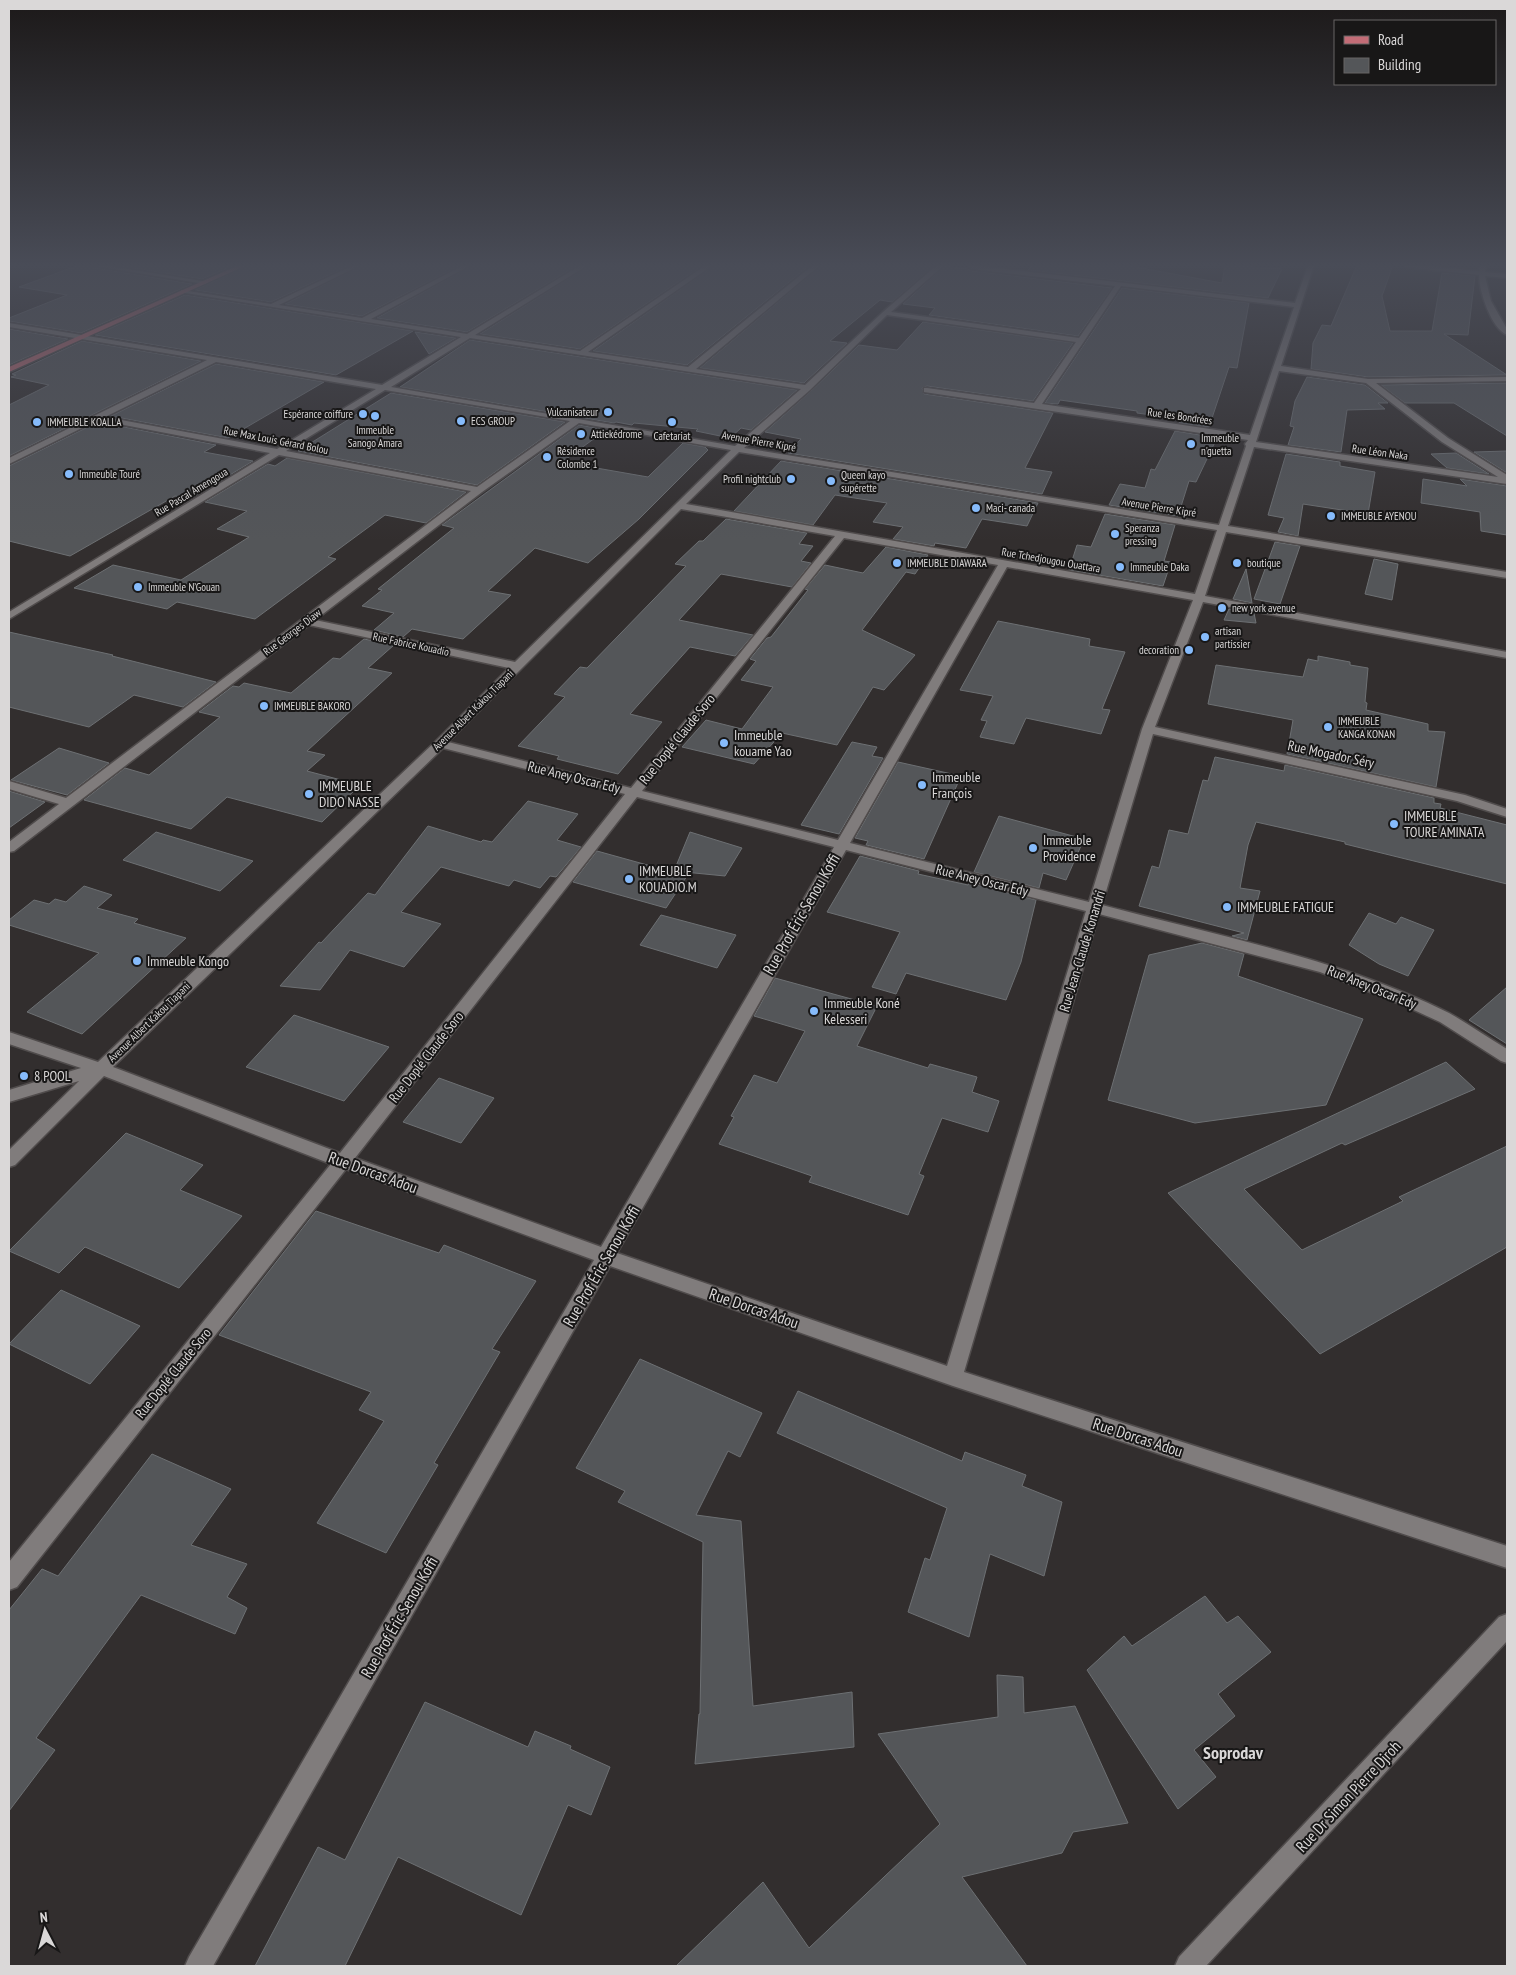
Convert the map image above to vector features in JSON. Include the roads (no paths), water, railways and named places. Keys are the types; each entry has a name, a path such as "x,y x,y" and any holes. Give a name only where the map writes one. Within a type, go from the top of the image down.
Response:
{"main road":[{"path":"9,370 37,357"}],"street":[{"name":"Avenue Pierre Kipré","path":"211,357 737,449 1507,575"},
{"name":"Rue Pascal Amengoua","path":"9,616 434,357"},
{"path":"608,357 807,388"},
{"path":"690,370 706,357"},
{"name":"Avenue Albert Kakou Tiapani","path":"9,1160 101,1069 440,744 737,449 839,357"},
{"path":"1036,406 1069,357"},
{"name":"Rue Jean-Claude Konandri","path":"953,1377 1148,729 1199,598 1223,529 1250,441 1281,357"},
{"path":"9,462 216,358"},
{"path":"1278,368 1368,380 1507,380"},
{"path":"1368,380 1446,440 1507,480"},
{"name":"Rue les Bondrées","path":"927,390 1250,441"},
{"name":"Rue Max Louis Gérard Bolou","path":"98,418 479,490"},
{"name":"Rue Georges Diaw","path":"9,848 479,490 577,420"},
{"name":"Rue Léon Naka","path":"1250,441 1507,480"},
{"name":"Rue Tchedjougou Ouattara","path":"680,506 1507,655"},
{"name":"Rue Doplé Claude Soro","path":"9,1578 343,1161 634,792 842,534"},
{"name":"Rue Prof Éric Senou Koffi","path":"198,1966 1002,564"},
{"name":"Rue Fabrice Kouadio","path":"306,621 517,666"},
{"name":"Rue Mogador Séry","path":"1148,729 1460,798 1507,813"},
{"name":"Rue Aney Oscar Edy","path":"440,744 1094,908 1324,968 1408,1001 1445,1018 1507,1057"},
{"path":"9,785 69,804"},
{"name":"Rue Dorcas Adou","path":"9,1038 101,1069 343,1161 606,1257 953,1377 1507,1556"},
{"path":"9,1096 101,1069"},
{"name":"Rue Dr Simon Pierre Djroh","path":"1188,1966 1507,1625"}],"place":[{"name":"Vulcanisateur","path":"608,412"},
{"name":"Espérance coiffure","path":"363,414"},
{"name":"Immeuble Sanogo Amara","path":"375,416"},
{"name":"ECS GROUP","path":"461,421"},
{"name":"IMMEUBLE KOALLA","path":"37,422"},
{"name":"Cafetariat","path":"672,422"},
{"name":"Attiekédrome","path":"581,434"},
{"name":"Immeuble n'guetta","path":"1191,444"},
{"name":"Résidence Colombe 1","path":"547,457"},
{"name":"Immeuble Touré","path":"69,474"},
{"name":"Profil nightclub","path":"791,479"},
{"name":"Queen kayo supérette","path":"831,481"},
{"name":"Maci- canada","path":"976,508"},
{"name":"IMMEUBLE AYENOU","path":"1331,516"},
{"name":"Speranza pressing","path":"1115,534"},
{"name":"IMMEUBLE DIAWARA","path":"897,563"},
{"name":"boutique","path":"1237,563"},
{"name":"Immeuble Daka","path":"1120,567"},
{"name":"Immeuble N’Gouan","path":"138,587"},
{"name":"new york avenue","path":"1222,608"},
{"name":"artisan partissier","path":"1205,637"},
{"name":"decoration","path":"1189,650"},
{"name":"IMMEUBLE BAKORO","path":"264,706"},
{"name":"IMMEUBLE KANGA KONAN","path":"1328,727"},
{"name":"Immeuble kouame Yao","path":"724,743"},
{"name":"Immeuble François","path":"922,785"},
{"name":"IMMEUBLE DIDO NASSE","path":"309,794"},
{"name":"IMMEUBLE TOURE AMINATA","path":"1394,824"},
{"name":"Immeuble Providence","path":"1033,848"},
{"name":"IMMEUBLE KOUADIO.M","path":"629,879"},
{"name":"IMMEUBLE FATIGUE","path":"1227,907"},
{"name":"Immeuble Kongo","path":"137,961"},
{"name":"Immeuble Koné Kelesseri","path":"814,1011"},
{"name":"8 POOL","path":"24,1076"}],"district":[{"name":"Soprodav","path":"1233,1753"}]}
